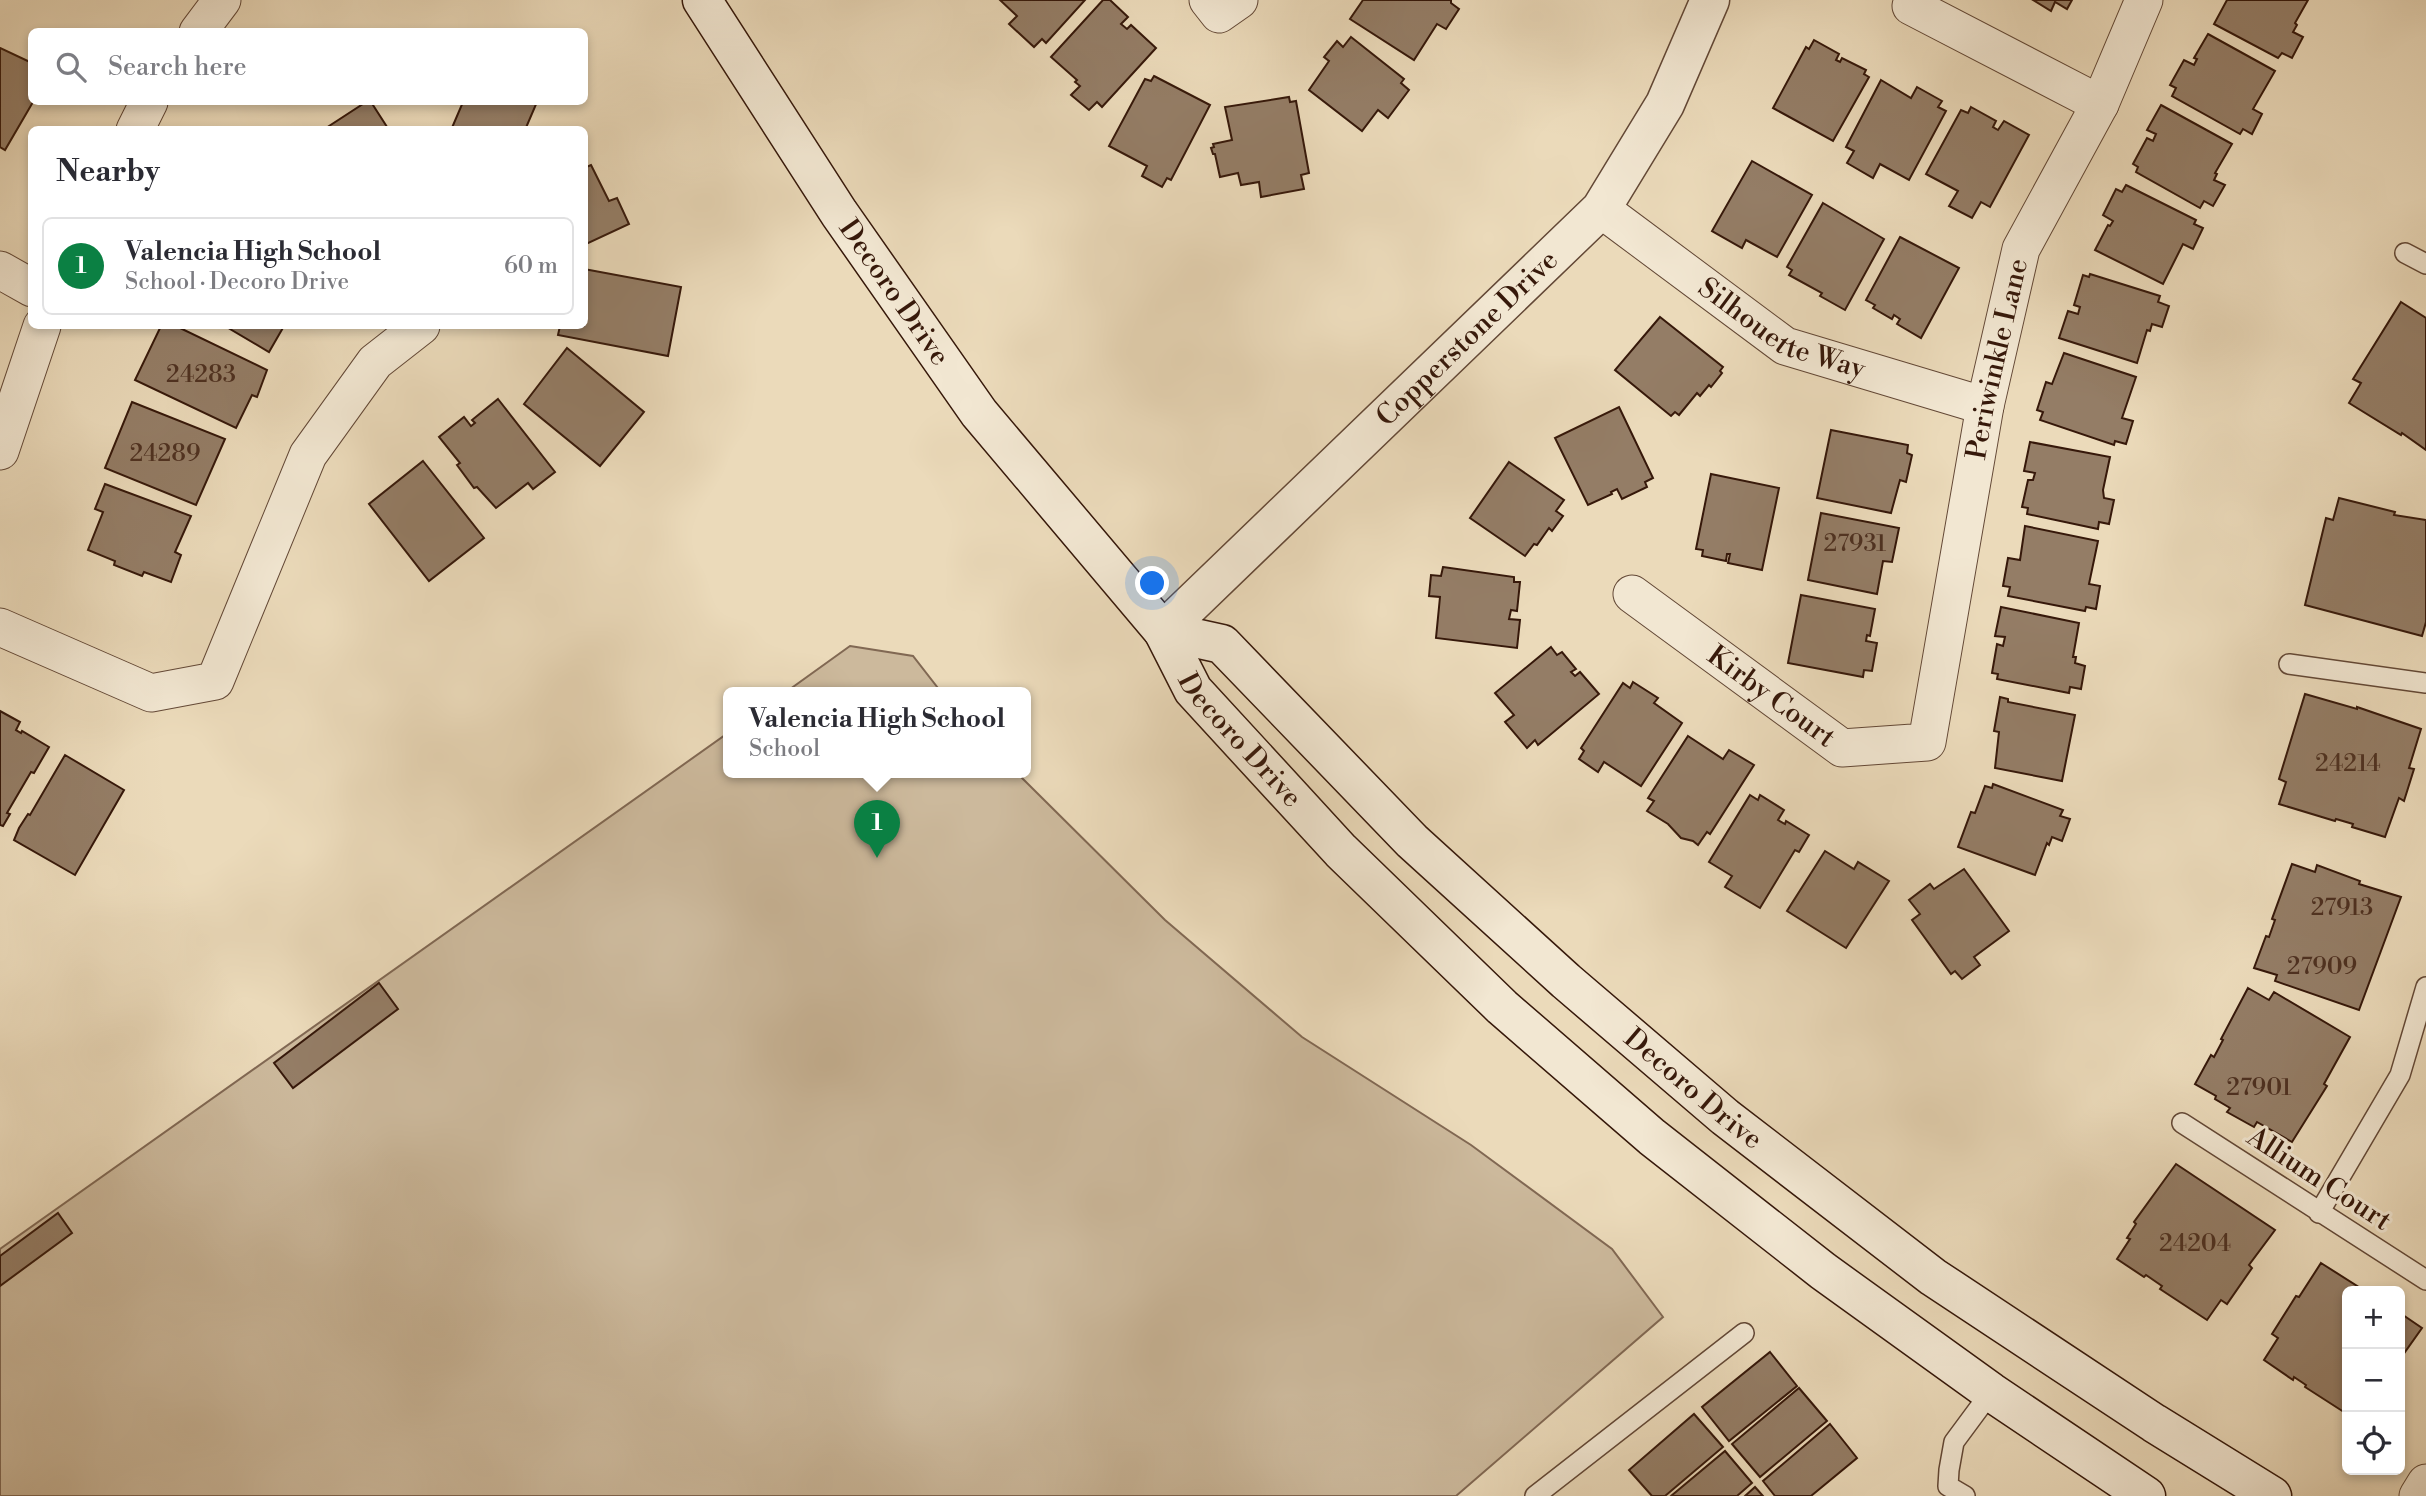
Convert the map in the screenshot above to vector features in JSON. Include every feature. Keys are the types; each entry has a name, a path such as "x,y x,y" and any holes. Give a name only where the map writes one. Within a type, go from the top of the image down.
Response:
{"main road":[{"name":"Decoro Drive","path":"702,0 839,213 979,413 1163,631 1193,690 1341,851 1502,1007 1652,1137 1823,1271 1991,1392 2146,1496"},
{"name":"Copperstone Drive","path":"1163,631 1601,209 1665,104 1710,0"},
{"name":"Decoro Drive","path":"1163,631 1222,644 1412,841 1566,981 1726,1117 1933,1278 2154,1423 2272,1496"}],"street":[{"path":"201,28 222,0"},
{"name":"Periwinkle Lane","path":"1927,742 1985,407 2021,249 2099,104 2144,0"},
{"path":"1911,6 2099,104"},
{"path":"137,126 148,105"},
{"name":"Silhouette Way","path":"1601,209 1785,346 1985,407"},
{"path":"0,270 28,286"},
{"path":"0,451 41,329"},
{"path":"0,627 151,692 215,681 308,455 375,362 417,329"},
{"name":"Kirby Court","path":"1632,594 1842,748 1927,742"},
{"path":"2418,1496 2426,1483"}],"lane":[{"path":"2405,253 2426,264"},
{"path":"2289,664 2426,683"},
{"path":"2319,1213 2400,1075 2426,987"},
{"name":"Allium Court","path":"2182,1123 2426,1280"},
{"path":"1535,1496 1744,1334"},
{"path":"1965,1496 1948,1486 1954,1442 1991,1392"}],"shaded area":[{"path":"850,646 913,656 937,687 793,687"},
{"path":"723,737 723,778 1022,778 1165,920 1302,1037 1471,1145 1612,1249 1663,1317 1456,1496 0,1496 0,1249"}],"building":[{"path":"1000,0 1085,0 1046,43 1042,39 1034,47 1009,24 1017,16"},
{"path":"1103,0 1110,0 1128,17 1121,24 1127,29 1131,25 1156,48 1102,107 1097,102 1089,110 1071,95 1080,86 1075,82 1077,80 1051,57"},
{"path":"1363,0 1451,0 1459,9 1446,29 1437,24 1414,60 1350,19"},
{"path":"2033,0 2072,0 2067,9 2055,2 2051,11"},
{"path":"2227,0 2308,0 2295,23 2297,25 2293,32 2303,37 2292,58 2282,53 2278,58 2214,24"},
{"path":"2208,34 2275,71 2253,109 2262,114 2252,134 2243,129 2240,134 2172,96 2176,88 2170,85 2184,60 2194,65 2197,59 2194,58"},
{"path":"1351,37 1404,79 1401,83 1409,90 1388,118 1378,110 1362,131 1309,90 1329,61 1324,57 1337,41 1343,47"},
{"path":"1814,40 1839,54 1836,60 1840,62 1842,58 1866,70 1864,74 1869,77 1833,141 1773,108 1806,47 1809,49"},
{"path":"0,48 28,61 28,105 31,105 5,150 0,147"},
{"path":"1154,76 1210,105 1171,180 1167,178 1162,187 1142,176 1147,166 1109,146 1145,79 1151,81"},
{"path":"1881,80 1911,98 1917,87 1942,101 1938,107 1946,111 1909,180 1880,164 1873,178 1847,163 1854,151 1846,147"},
{"path":"1289,97 1290,102 1296,101 1309,173 1301,175 1304,189 1261,197 1259,182 1241,185 1238,173 1220,177 1211,148 1214,147 1213,144 1232,140 1225,107"},
{"path":"361,105 373,105 386,126 329,126"},
{"path":"462,105 536,105 527,126 453,126"},
{"path":"2161,105 2232,144 2215,173 2217,174 2214,180 2225,185 2213,206 2204,201 2200,208 2136,172 2138,167 2133,164 2147,138 2153,141 2156,134 2147,130"},
{"path":"1971,107 1996,121 1993,127 1998,130 2004,121 2029,135 1990,207 1981,202 1972,218 1949,206 1958,191 1926,174 1961,110 1968,113"},
{"path":"1752,161 1812,195 1777,257 1746,240 1742,248 1712,231"},
{"path":"591,165 609,201 617,198 629,224 588,243 588,166"},
{"path":"2126,185 2196,220 2194,224 2203,228 2193,249 2183,244 2163,284 2095,250 2108,225 2113,221 2103,215 2116,189 2122,192"},
{"path":"1823,203 1884,239 1845,310 1820,296 1822,293 1789,275 1792,270 1787,267"},
{"path":"1900,237 1959,268 1921,338 1897,324 1900,319 1894,315 1892,319 1873,308 1875,305 1866,300"},
{"path":"588,270 681,287 668,356 558,335 559,329 588,329"},
{"path":"2090,274 2160,296 2158,302 2169,306 2162,327 2152,324 2150,331 2147,330 2137,363 2059,338 2068,311 2078,314 2080,307 2074,305 2083,275 2089,277"},
{"path":"2401,302 2426,318 2426,450 2349,403 2361,383 2353,379"},
{"path":"1660,317 1723,367 1720,371 1722,373 1711,387 1709,385 1700,396 1697,393 1679,415 1675,412 1671,416 1615,370"},
{"path":"160,329 182,329 267,370 257,397 252,395 236,428 135,380"},
{"path":"230,329 282,329 269,352"},
{"path":"567,348 644,412 600,466 524,404"},
{"path":"2064,353 2136,377 2122,418 2133,421 2126,444 2115,441 2114,445 2040,420 2043,412 2037,410 2046,382 2052,384"},
{"path":"498,399 555,472 533,489 528,483 496,508 477,487 474,488 457,465 460,463 439,437 464,417 471,426 475,423 472,420"},
{"path":"132,402 225,439 196,505 105,468"},
{"path":"1619,407 1653,478 1645,482 1647,487 1622,499 1617,489 1588,505 1555,438"},
{"path":"1831,430 1908,445 1907,453 1912,455 1906,482 1900,480 1891,513 1817,498"},
{"path":"2030,442 2110,457 2103,490 2104,498 2114,500 2109,524 2099,522 2098,529 2027,514 2028,508 2022,507 2028,480 2033,480 2035,473 2024,471"},
{"path":"423,461 484,538 429,581 369,504"},
{"path":"1509,462 1564,500 1556,511 1563,516 1552,531 1549,528 1525,556 1470,518"},
{"path":"1711,474 1779,488 1762,570 1728,563 1730,554 1727,554 1726,561 1702,556 1703,550 1696,549"},
{"path":"105,484 191,516 175,552 181,555 171,582 144,572 142,576 114,565 115,561 88,550 103,512 95,509"},
{"path":"2339,498 2395,512 2394,515 2426,520 2426,622 2422,636 2305,605 2326,518 2333,520"},
{"path":"1821,513 1899,528 1892,562 1883,561 1877,594 1808,580"},
{"path":"2025,526 2098,541 2089,584 2100,586 2096,609 2086,607 2085,611 2008,596 2010,587 2003,586 2008,558 2020,560"},
{"path":"1443,567 1514,577 1514,582 1520,582 1517,611 1511,610 1509,619 1520,620 1517,648 1436,638 1440,597 1429,596 1431,575 1441,576"},
{"path":"1801,595 1875,609 1870,636 1867,635 1866,641 1877,643 1872,671 1864,670 1863,677 1788,663"},
{"path":"2001,607 2079,623 2073,657 2076,657 2075,663 2085,666 2081,689 2070,687 2069,693 1997,679 1998,674 1992,673 1997,644 2003,646 2005,637 1995,636"},
{"path":"1551,647 1557,655 1562,652 1576,669 1571,672 1575,676 1580,672 1599,694 1538,745 1535,740 1527,748 1505,722 1514,715 1495,693"},
{"path":"1633,682 1658,698 1654,703 1682,723 1641,786 1604,762 1598,772 1579,759 1584,751 1581,748 1623,683 1630,688"},
{"path":"2305,694 2357,707 2421,729 2409,768 2414,769 2404,801 2399,798 2385,837 2352,827 2353,824 2279,804 2286,782 2279,779"},
{"path":"2000,697 2008,699 2008,702 2075,715 2062,781 1995,768 1999,732 1994,731"},
{"path":"0,711 20,722 16,730 49,747 7,813 10,814 3,826 0,825"},
{"path":"1688,736 1723,759 1729,750 1754,765 1710,834 1707,832 1698,845 1681,838 1668,824 1647,811 1654,801 1648,798"},
{"path":"65,755 124,790 75,875 14,840"},
{"path":"1993,784 2063,810 2060,816 2070,819 2062,841 2052,837 2049,845 2047,843 2035,875 1958,847 1971,812 1975,813 1985,786 1992,788"},
{"path":"1750,795 1758,800 1760,795 1784,810 1778,820 1785,824 1786,821 1809,835 1799,852 1795,850 1760,908 1725,887 1732,876 1709,862"},
{"path":"1825,851 1854,869 1858,862 1889,881 1846,948 1787,911"},
{"path":"2292,864 2315,872 2317,865 2360,881 2359,884 2401,897 2359,1010 2275,981 2277,975 2254,968 2266,936 2269,937 2275,920 2272,919"},
{"path":"1964,869 2009,931 1974,957 1980,965 1962,979 1955,971 1951,974 1912,920 1920,914 1909,900 1930,884 1934,889"},
{"path":"379,983 398,1009 293,1088 274,1063"},
{"path":"2248,988 2269,1000 2274,992 2350,1037 2324,1084 2327,1086 2292,1142 2257,1122 2254,1127 2227,1112 2230,1108 2195,1084 2211,1055 2214,1057"},
{"path":"2176,1164 2275,1230 2249,1265 2252,1268 2227,1304 2221,1300 2207,1320 2160,1289 2162,1286 2146,1275 2144,1277 2117,1259 2130,1239 2127,1238 2136,1224 2134,1222"},
{"path":"58,1213 72,1233 0,1286 0,1256"},
{"path":"2321,1263 2357,1286 2342,1286 2342,1411 2294,1377 2293,1380 2264,1360 2278,1338 2272,1334 2296,1296 2299,1297"},
{"path":"2405,1316 2422,1328 2405,1352"},
{"path":"1770,1352 1797,1386 1729,1441 1702,1407"},
{"path":"1799,1388 1827,1421 1760,1477 1732,1444"},
{"path":"1694,1414 1723,1447 1665,1496 1652,1496 1629,1470"},
{"path":"1830,1424 1857,1458 1811,1496 1775,1496 1763,1481"},
{"path":"1725,1451 1752,1483 1737,1496 1671,1496"},
{"path":"1755,1487 1763,1496 1745,1496"}],"place":[{"name":"Valencia High School","path":"877,858"}]}
